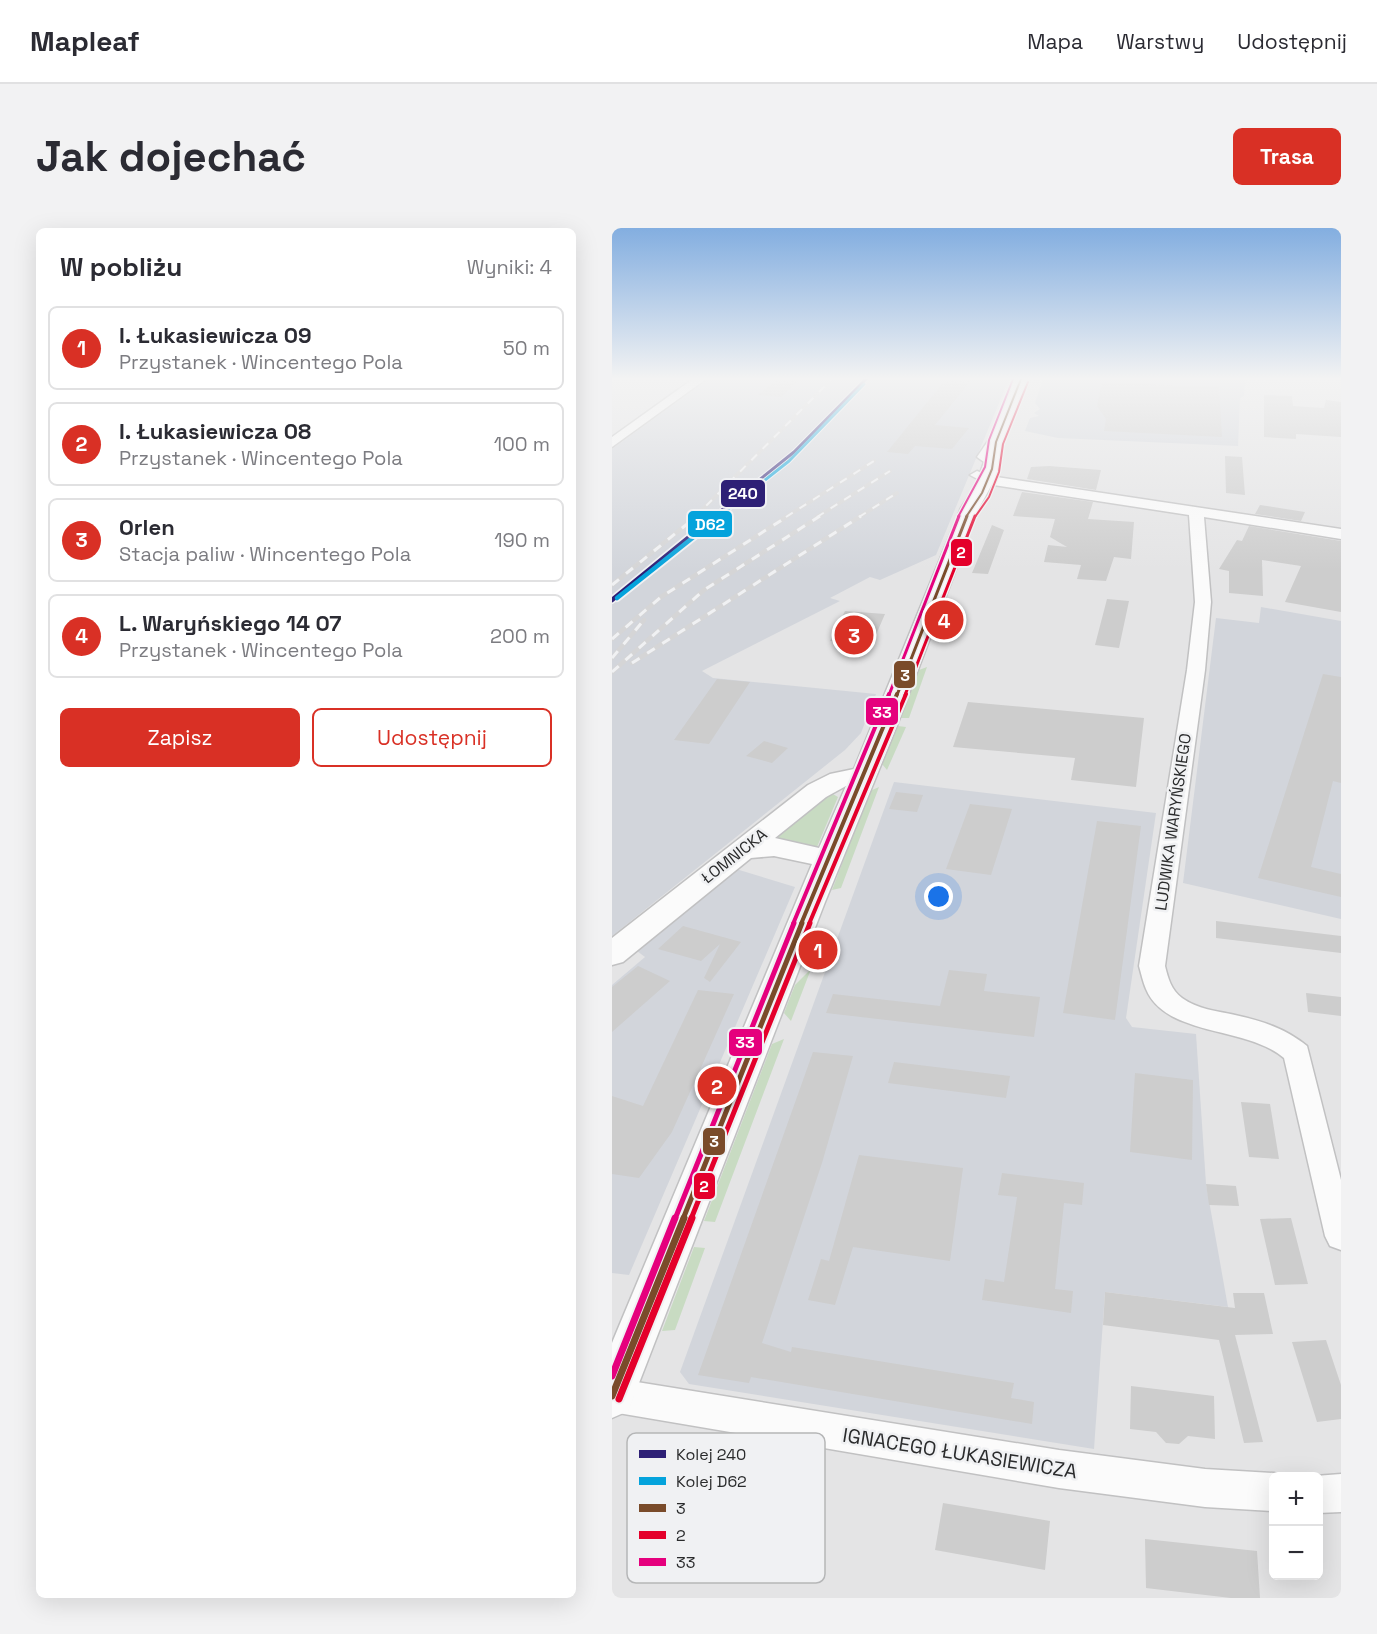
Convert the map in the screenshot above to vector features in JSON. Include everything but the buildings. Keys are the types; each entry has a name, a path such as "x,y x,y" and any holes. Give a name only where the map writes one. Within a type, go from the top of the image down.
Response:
{"street":[{"path":"612,1396 970,508 982,493 982,477 994,462 996,443"},
{"path":"982,477 1341,534"},
{"name":"LUDWIKA WARYŃSKIEGO","path":"1196,511 1203,603 1196,670 1152,966 1153,979 1159,990 1183,1010 1220,1023 1273,1034 1289,1042 1297,1053 1303,1069 1322,1166 1341,1236"},
{"name":"ŁOMNICKA","path":"612,954 833,781 847,776 863,777"},
{"path":"742,850 774,847 829,859"},
{"name":"IGNACEGO ŁUKASIEWICZA","path":"612,1396 1059,1469 1205,1488 1269,1492"},
{"path":"1323,1494 1341,1493"}],"shaded area":[{"path":"620,443 982,443 936,555 880,580 870,577 830,598 840,601 702,671 713,678 876,694 861,733 845,750 612,936 612,449"},
{"path":"1169,443 1238,443 1238,446"},
{"path":"1261,607 1341,621 1341,919 1183,883 1216,618 1259,623"},
{"path":"894,782 1156,813 1126,1018 1132,1027 1196,1034 1206,1184 1228,1307 1105,1292 1094,1449 689,1384 680,1372"},
{"path":"736,869 795,887 629,1275 612,1273 612,985 645,957 637,951"}],"green space":[{"path":"927,667 909,718 901,718 919,670"},
{"path":"898,726 906,727 887,770 882,764"},
{"path":"879,787 841,888 832,890 870,791"},
{"path":"831,793 838,797 817,847 774,839"},
{"path":"811,969 791,1021 784,1013 795,985"},
{"path":"784,1039 715,1222 704,1221 772,1044"},
{"path":"694,1247 705,1248 675,1330 662,1331"}],"railway":[{"path":"695,517 769,443"},
{"path":"786,517 874,461"},
{"path":"817,517 890,471"},
{"path":"859,517 897,493"},
{"path":"612,585 697,516"},
{"path":"612,639 661,597 788,516"},
{"path":"612,672 704,590 820,516"},
{"path":"632,663 861,516"},
{"path":"612,658 644,620"}],"rail line":[{"name":"240","path":"612,600 803,443"},
{"name":"D62","path":"617,598 789,461 807,443"}],"transit line":[{"name":"33","path":"612,1376 803,899 877,725 963,505 975,489 985,467 989,443"},
{"name":"3","path":"612,1396 810,902 884,728 970,508 982,493 992,469 996,443"},
{"name":"2","path":"619,1399 817,905 891,731 977,512 989,497 999,472 1003,443"}],"place":[{"name":"L. Waryńskiego 14 07","path":"944,620"},
{"name":"Orlen","path":"854,635"},
{"name":"I. Łukasiewicza 09","path":"818,950"},
{"name":"I. Łukasiewicza 08","path":"717,1086"}]}
